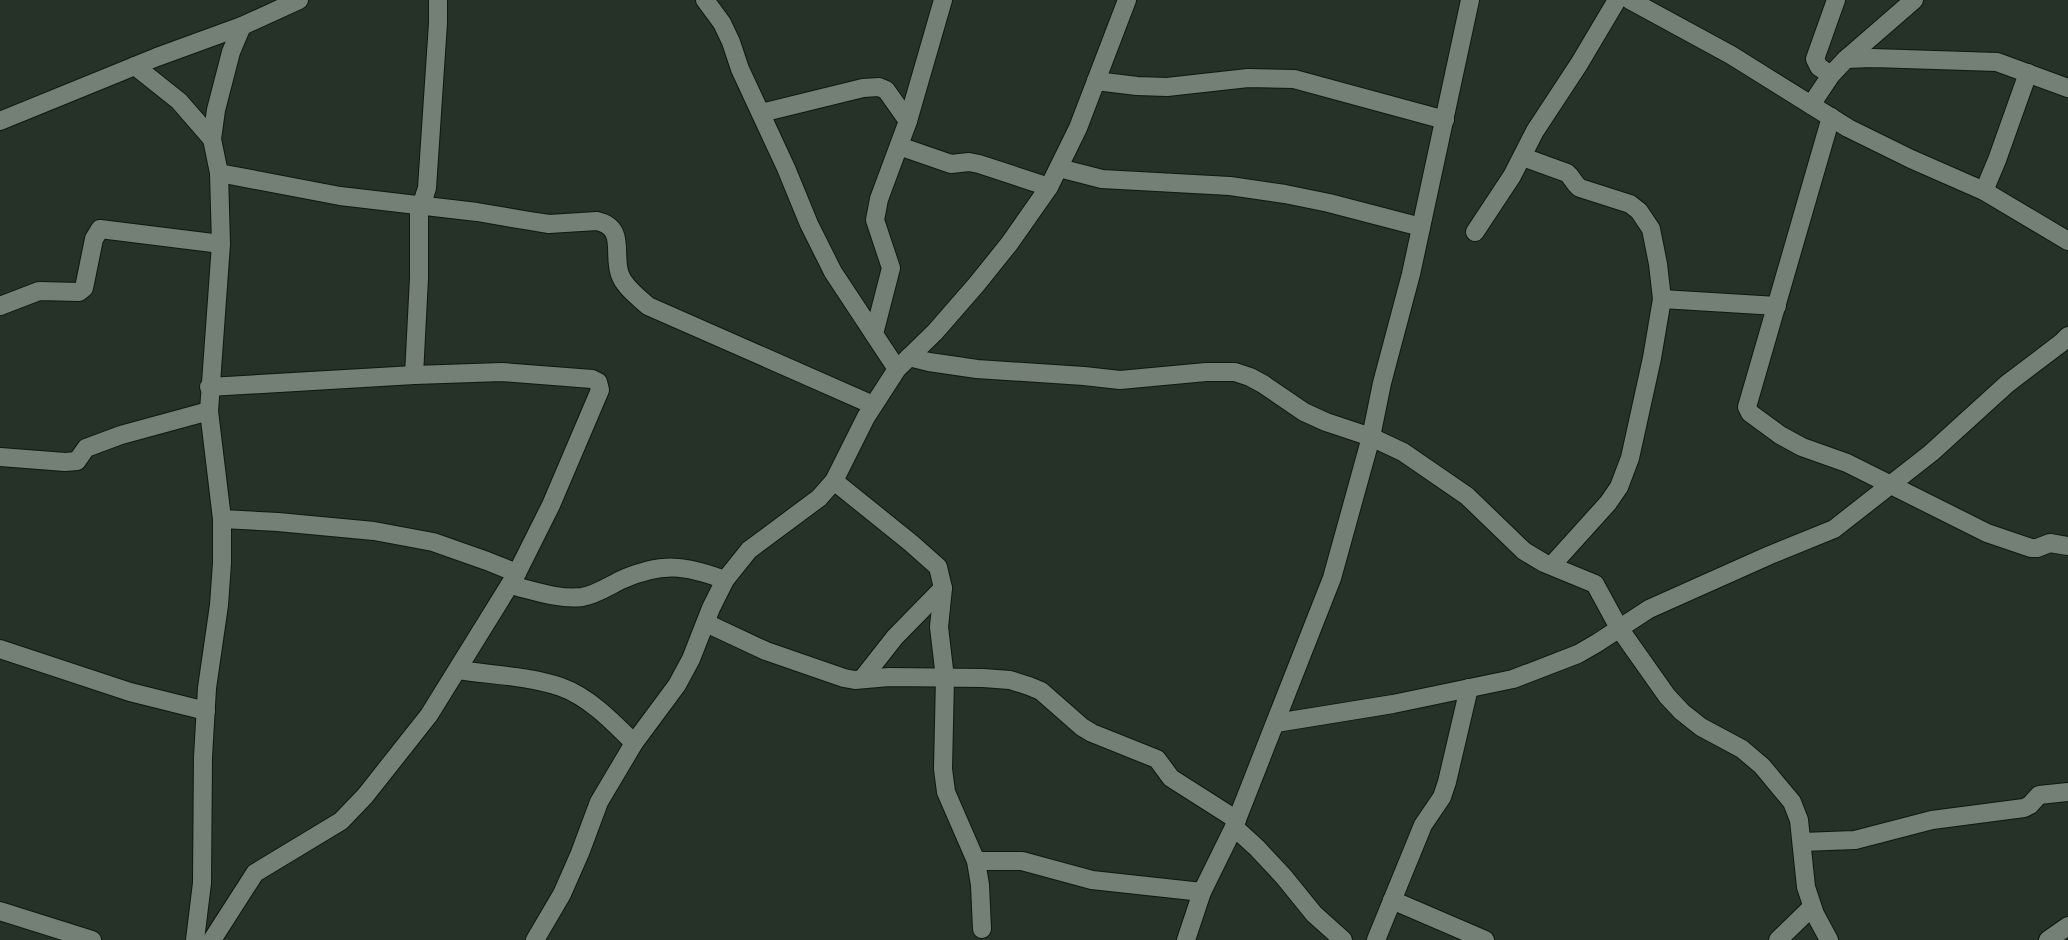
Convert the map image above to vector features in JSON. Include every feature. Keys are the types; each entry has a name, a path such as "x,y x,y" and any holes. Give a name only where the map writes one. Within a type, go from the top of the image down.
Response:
{"street":[{"path":"0,121 135,66 242,26 299,0"},
{"path":"414,375 419,278 419,213 427,188 438,0"},
{"path":"705,0 722,24 731,42 740,69 809,224 833,272 874,334 903,363 929,362 977,369 1120,380 1206,372 1235,372 1263,384 1304,412 1326,422 1371,437 1403,452 1467,496 1496,526 1524,550 1552,566 1595,584 1619,628 1667,696 1682,712 1701,727 1742,749 1762,766 1792,802 1799,820 1806,887 1812,907 1829,940"},
{"path":"874,334 890,268 875,220 879,199 908,120 943,0"},
{"path":"535,940 562,894 599,802 634,742 677,685 691,659 711,608 725,580 748,550 819,498 834,481 873,405 903,363 935,332 976,285 1009,244 1049,187 1078,128 1127,0"},
{"path":"1186,940 1202,892 1235,824 1332,578 1371,437 1382,383 1421,227 1470,0"},
{"path":"1475,232 1522,157 1534,131 1579,64 1617,0"},
{"path":"1630,0 1731,55 1848,128 1911,159 1984,191 2068,241"},
{"path":"1831,75 1819,68 1815,59 1836,0"},
{"path":"1811,105 1831,75 1846,59 1914,0"},
{"path":"195,940 202,883 203,757 207,688 219,605 222,563 222,519 208,411 221,244 219,173 212,139 216,110 231,52 242,26"},
{"path":"1846,59 1873,58 1997,62 2068,88"},
{"path":"135,66 179,101 212,139"},
{"path":"1984,191 2028,73"},
{"path":"1096,81 1137,86 1167,87 1248,78 1294,79 1445,120"},
{"path":"761,113 863,88 879,87 886,90 908,120"},
{"path":"1831,118 1778,306 1747,407 1750,413 1780,435 1802,447 1847,463 1987,533 2031,548 2037,548 2050,543 2068,546"},
{"path":"898,146 951,164 969,162 979,164 1049,187"},
{"path":"1522,157 1567,173 1571,176 1575,185 1580,188 1630,204 1639,211 1651,230 1662,299 1652,358 1630,458 1619,487 1608,503 1552,566"},
{"path":"1059,168 1102,179 1230,186 1285,194 1329,202 1421,227"},
{"path":"219,173 340,196 421,205 549,224 597,220 604,222 612,228 616,235 621,277 648,306 873,405"},
{"path":"0,306 39,291 79,292 84,288 94,239 100,229 221,244"},
{"path":"1662,299 1778,306"},
{"path":"1276,723 1393,704 1513,679 1578,654 1649,608 1770,554 1834,529 1931,454 2007,384 2068,336"},
{"path":"209,387 414,375 502,372 592,379 598,382 600,390 551,505 513,579 430,715 364,796 341,821 255,872 212,940"},
{"path":"0,457 66,462 77,461 86,448 121,435 208,411"},
{"path":"834,481 912,543 938,567 942,588 939,627 945,678 943,770 946,792 976,861 980,885 982,930"},
{"path":"222,519 278,522 383,532 433,542 488,560 513,579 564,596 582,597 631,576 666,567 681,567 725,580"},
{"path":"862,679 895,637 942,588"},
{"path":"706,623 766,651 844,678 1010,680 1041,691 1082,727 1092,733 1157,759 1171,778 1235,824 1284,877 1314,914 1342,940"},
{"path":"0,649 130,692 206,711"},
{"path":"458,670 530,680 562,688 583,699 607,716 634,742"},
{"path":"1376,940 1423,825 1442,797 1448,782 1469,688"},
{"path":"1802,842 1855,840 1932,820 2024,808 2030,805 2039,795 2068,792"},
{"path":"976,861 1022,861 1092,880 1202,892"},
{"path":"1392,900 1485,940"},
{"path":"1778,940 1812,907"},
{"path":"0,910 92,940"},
{"path":"2048,940 2068,926"}]}
